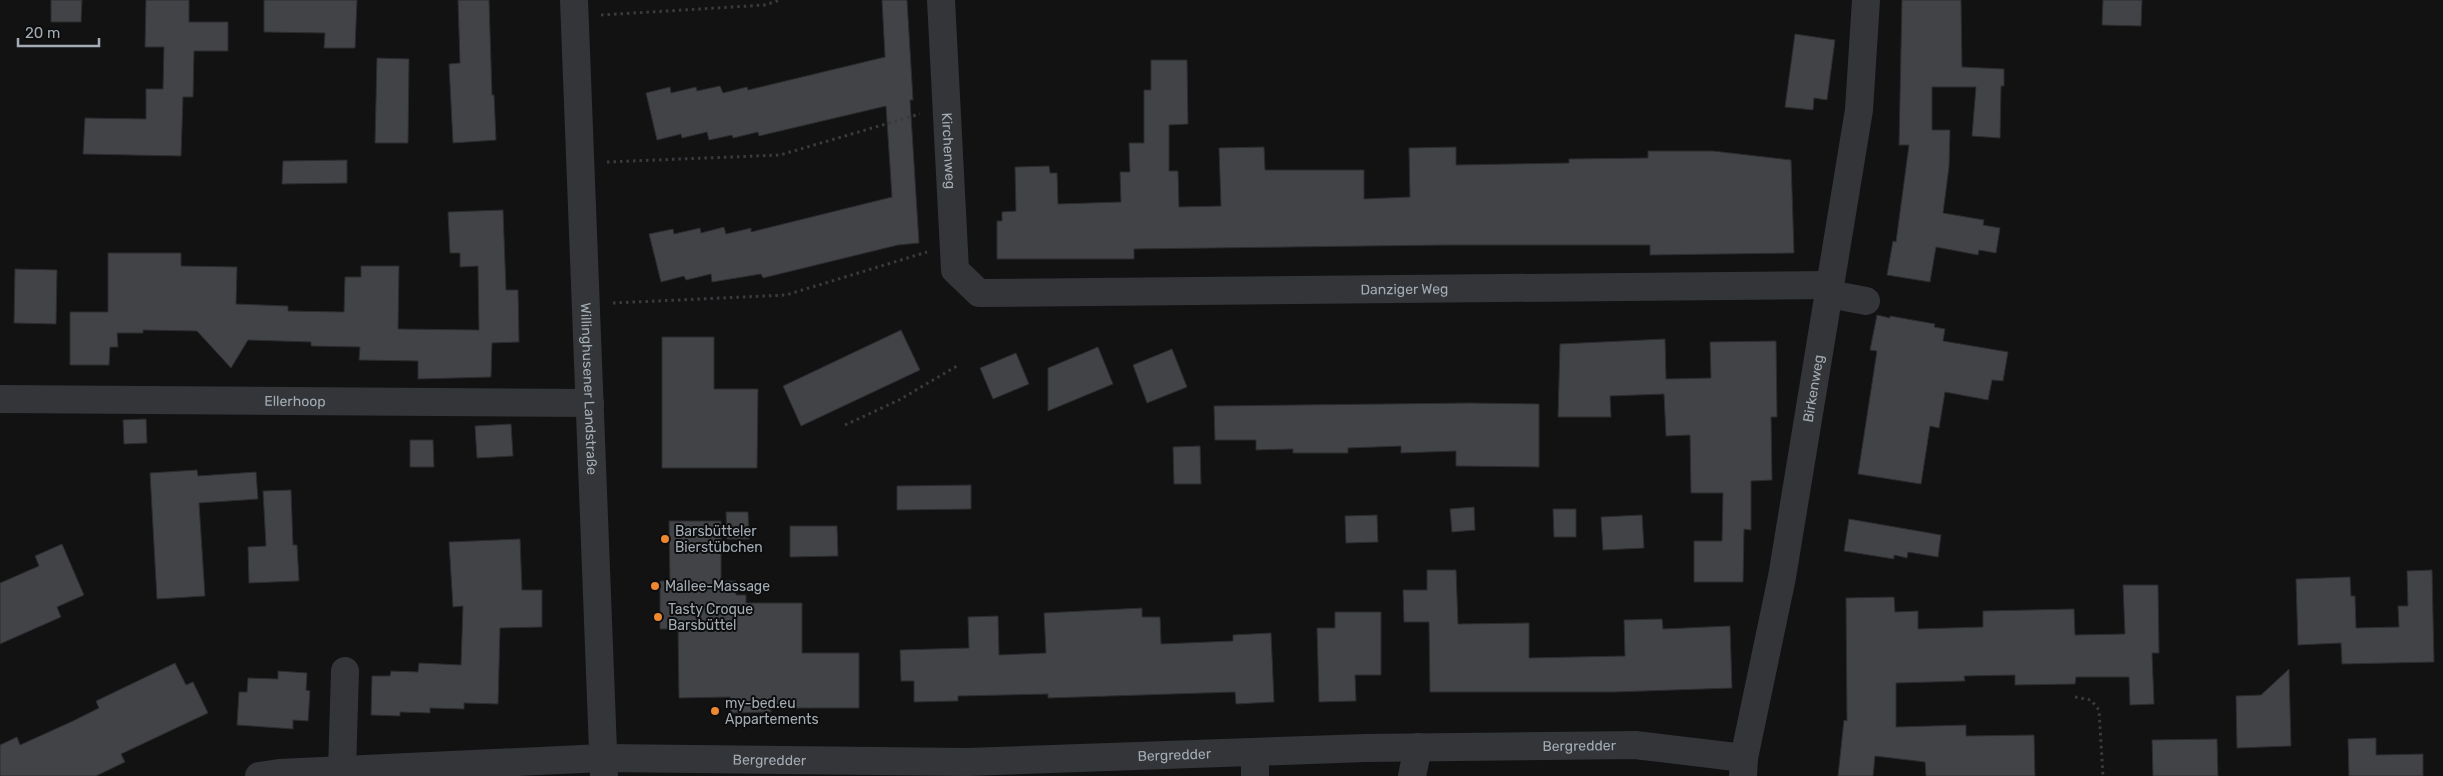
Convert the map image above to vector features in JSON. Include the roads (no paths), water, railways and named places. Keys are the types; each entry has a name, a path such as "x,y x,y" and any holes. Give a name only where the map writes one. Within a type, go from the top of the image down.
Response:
{"street":[{"name":"Kirchenweg","path":"941,0 956,270 978,293"},
{"name":"Birkenweg","path":"1744,767 1782,577 1859,110 1866,0"},
{"name":"Willinghusener Landstraße","path":"574,8 604,767"},
{"name":"Danziger Weg","path":"978,293 1829,289 1866,301"},
{"name":"Ellerhoop","path":"0,399 590,403"},
{"path":"342,771 345,671"},
{"name":"Bergredder","path":"259,776 279,773 342,771 393,772 604,767 975,769 1255,764 1418,747 1635,746 1744,767"},
{"path":"1412,776 1418,747"}],"place":[{"name":"Barsbütteler Bierstübchen","path":"665,539"},
{"name":"Mallee-Massage","path":"655,586"},
{"name":"Tasty Croque Barsbüttel","path":"658,617"},
{"name":"my-bed.eu Appartements","path":"715,711"}]}
